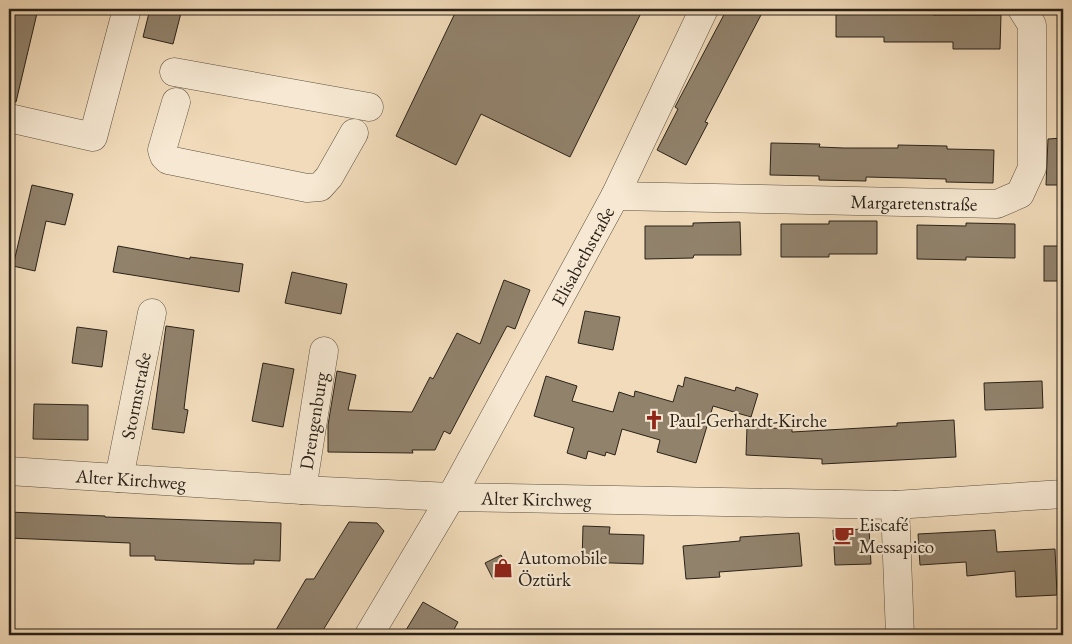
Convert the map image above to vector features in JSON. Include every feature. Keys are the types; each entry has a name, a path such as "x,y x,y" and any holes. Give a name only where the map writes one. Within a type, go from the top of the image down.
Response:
{"street":[{"path":"9,118 93,137 127,9"},
{"name":"Elisabethstraße","path":"369,635 451,497 615,196 704,9"},
{"name":"Margaretenstraße","path":"615,196 997,204 1020,194 1032,168 1032,25 1022,9"},
{"path":"174,72 370,107"},
{"path":"176,102 162,150 168,160 307,188 320,187 329,177 354,133"},
{"name":"Stormstraße","path":"119,478 152,313"},
{"name":"Drengenburg","path":"302,490 324,350"},
{"name":"Alter Kirchweg","path":"9,471 302,490 451,497 894,505 1063,494"},
{"path":"894,505 900,635"}],"building":[{"path":"9,9 38,9 16,102 9,101"},
{"path":"150,9 182,9 173,44 143,37"},
{"path":"457,9 643,9 570,157 481,114 456,165 396,136"},
{"path":"727,9 752,9 762,13 705,122 708,123 686,165 657,150 678,109 675,107"},
{"path":"836,9 933,9 933,15 1001,15 1000,49 953,49 953,42 884,42 884,37 836,37"},
{"path":"1063,138 1063,185 1046,185 1048,139"},
{"path":"771,143 820,144 819,147 844,148 898,148 898,145 947,146 947,149 994,150 993,183 946,182 946,179 866,177 866,181 819,180 819,176 770,175"},
{"path":"32,185 73,194 65,225 46,221 35,271 13,266"},
{"path":"829,221 877,221 877,254 781,257 781,224 829,224"},
{"path":"740,222 741,255 694,255 693,258 645,259 645,226 693,226 693,223"},
{"path":"966,223 1015,224 1015,258 917,259 917,225 966,226"},
{"path":"118,246 190,259 190,257 243,264 239,292 113,272"},
{"path":"1044,246 1063,246 1063,281 1044,281"},
{"path":"292,272 347,284 341,314 285,303"},
{"path":"504,280 530,290 515,329 507,326 450,434 444,431 435,450 412,450 413,453 328,452 328,425 337,371 356,375 348,410 412,412 430,377 433,379 457,333 480,344"},
{"path":"585,311 620,317 613,350 578,343"},
{"path":"166,326 194,330 184,409 188,410 184,433 152,429"},
{"path":"77,327 107,331 102,367 72,363"},
{"path":"263,363 294,369 283,427 252,421"},
{"name":"Paul-Gerhardt-Kirche","path":"546,376 577,386 572,401 613,412 619,392 634,397 635,391 673,402 678,385 683,387 685,377 735,391 736,387 758,394 751,417 713,406 696,463 657,452 660,440 622,429 615,455 606,452 605,456 588,451 586,459 567,453 574,428 534,416"},
{"path":"1042,381 1043,408 985,410 984,383"},
{"path":"34,404 88,405 88,440 33,439"},
{"path":"954,420 956,457 822,464 822,459 746,455 747,427 792,429 792,432 897,426 897,423"},
{"path":"9,512 281,523 280,561 254,560 254,564 238,564 155,560 155,556 130,556 130,543 9,538"},
{"path":"349,522 377,523 384,531 320,635 273,635 306,579 314,579"},
{"path":"583,526 610,527 609,534 644,535 643,564 582,562"},
{"path":"869,529 871,564 835,565 833,530"},
{"path":"995,530 997,552 1055,549 1057,595 1016,597 1015,571 967,576 966,562 920,565 918,534"},
{"path":"799,533 802,566 719,572 720,577 686,579 683,546 740,541 740,537"},
{"path":"501,555 510,571 493,579 485,563"},
{"path":"423,602 458,622 451,635 403,635"}],"place":[{"name":"Paul-Gerhardt-Kirche","path":"654,420"},
{"name":"Eiscafé Messapico","path":"844,535"},
{"name":"Automobile Öztürk","path":"503,568"}]}
